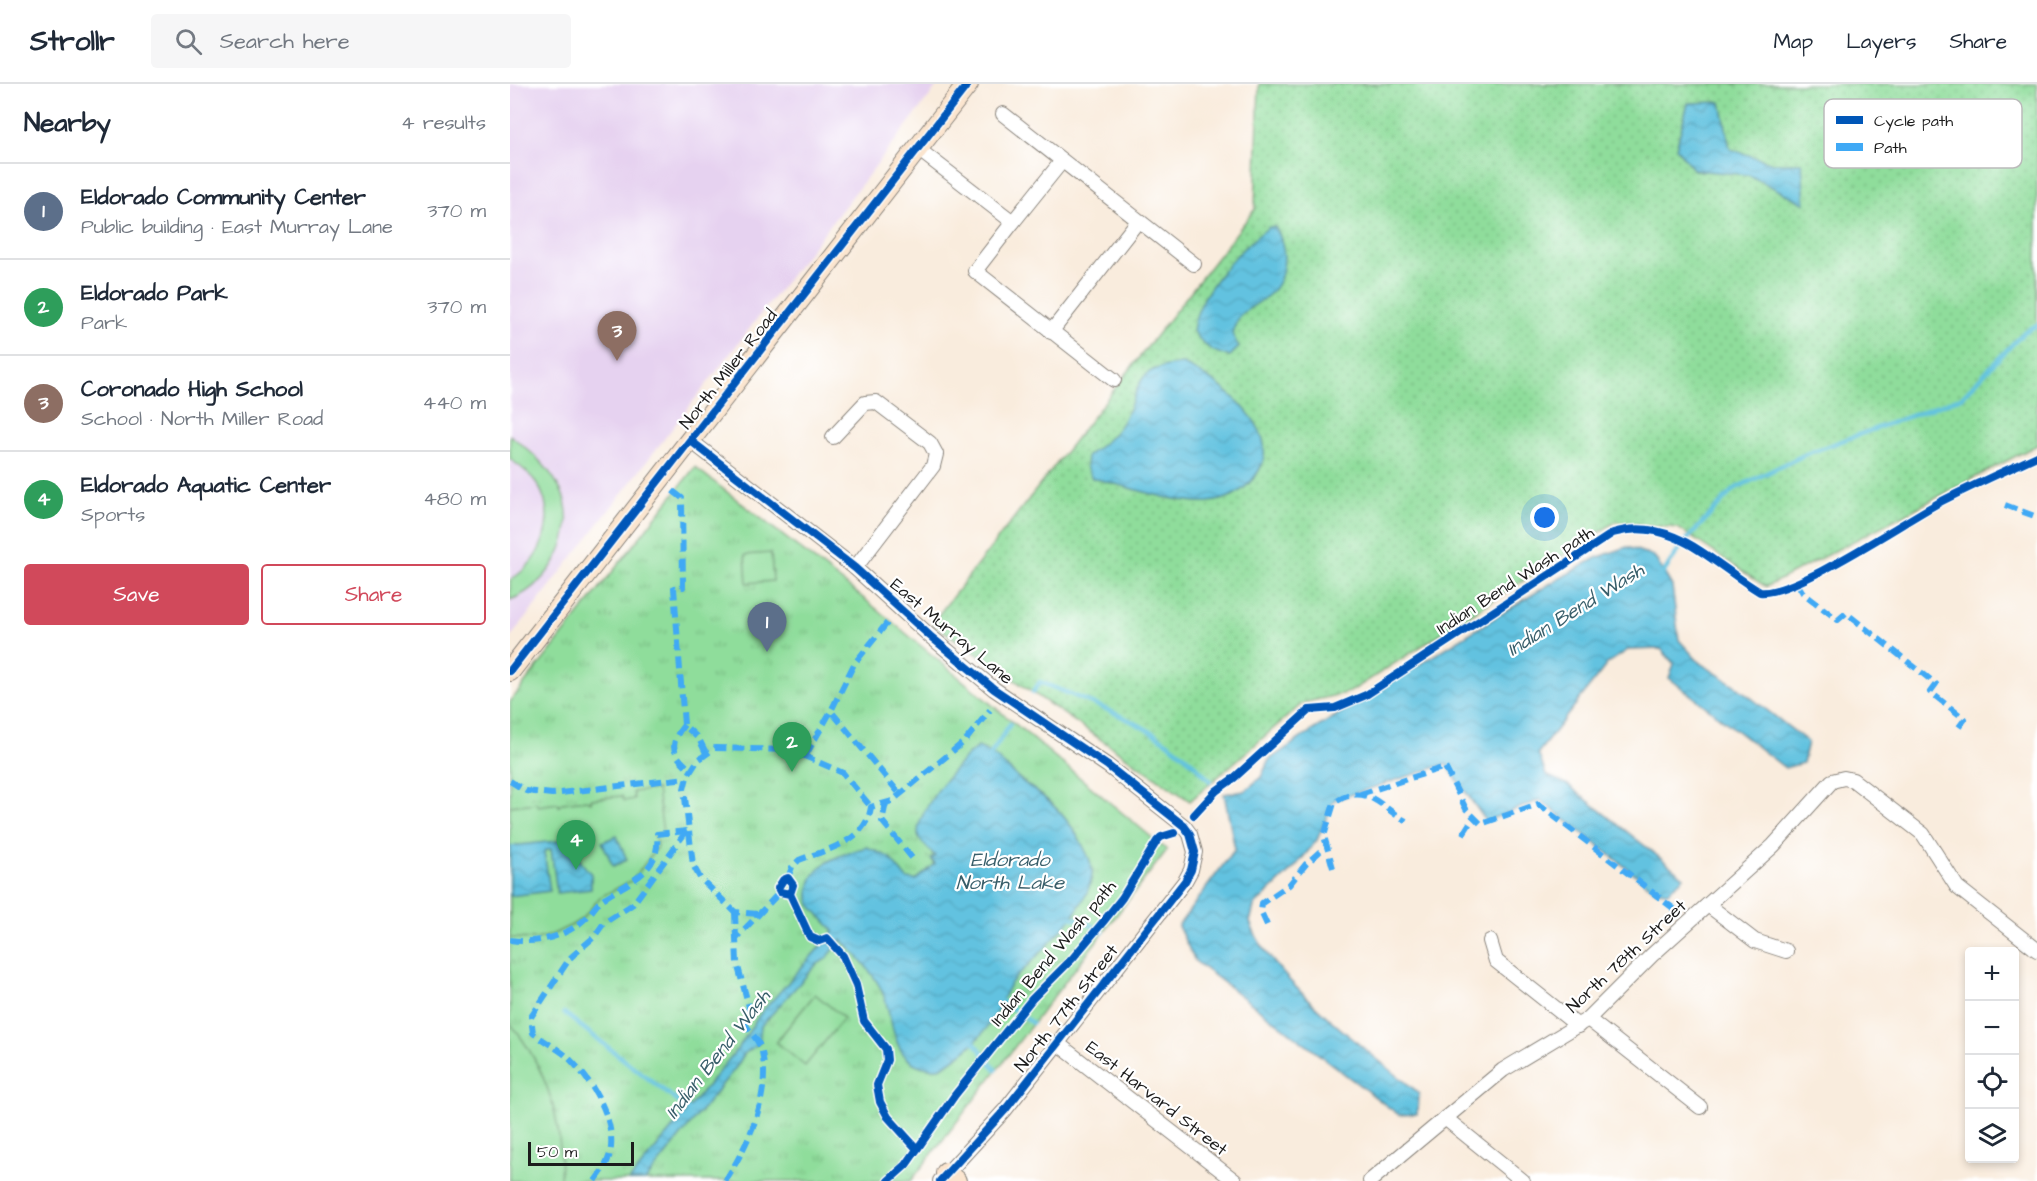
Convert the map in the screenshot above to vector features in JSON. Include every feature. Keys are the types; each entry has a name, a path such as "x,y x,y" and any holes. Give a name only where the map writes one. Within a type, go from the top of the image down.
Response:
{"street":[{"name":"North Miller Road","path":"510,671 968,84"},
{"path":"1003,114 1194,264"},
{"path":"918,149 1013,222"},
{"path":"1062,160 975,271 1114,380"},
{"path":"1051,332 1138,221"},
{"path":"833,437 865,403 876,402 930,442 936,454 933,466 855,568"},
{"name":"East Murray Lane","path":"691,441 855,568 930,636 994,688 1092,754 1161,807 1184,826 1193,843"},
{"name":"North 78th Street","path":"1370,1181 1503,1070 1583,1022 1652,955 1773,846 1832,781 1844,778 1853,780 1923,834 1957,887 2037,950"},
{"name":"North 77th Street","path":"947,1178 1005,1110 1185,881 1194,861 1193,843"},
{"path":"1708,905 1755,941 1786,951"},
{"path":"1490,941 1496,961 1700,1107"},
{"name":"East Harvard Street","path":"1058,1043 1235,1181"},
{"path":"1445,1118 1523,1181"}],"shaded area":[{"path":"510,84 939,84 510,638"}],"green space":[{"path":"1259,84 2037,84 2037,445 1766,587 1678,528 1615,522 1350,692 1303,703 1190,801 932,623 1255,209"},
{"path":"510,435 537,458 553,477 565,501 567,519 560,553 550,568 539,582 510,600 510,580 531,562 538,551 544,538 547,512 538,485 529,474 510,459"},
{"path":"695,467 867,601 1167,850 911,1181 510,1181 510,702"},
{"path":"771,553 773,581 747,583 745,555"},
{"path":"657,789 663,833 655,835 657,847 633,880 600,897 583,918 549,936 536,939 510,938 510,806 558,803 559,806 562,803 587,800 591,802 591,799 622,796 624,801 634,799 633,792"},
{"path":"815,994 844,1018 805,1066 776,1042"},
{"path":"510,1023 534,1059 550,1097 559,1138 560,1181 510,1181"}],"water":[{"path":"1721,102 1730,149 1773,163 1802,163 1805,204 1749,175 1694,170 1676,148 1688,103"},
{"path":"1269,227 1275,227 1282,245 1284,265 1282,274 1272,291 1244,312 1238,320 1232,334 1239,347 1230,356 1218,353 1204,344 1193,331 1202,302 1221,273 1245,247"},
{"path":"1183,364 1199,372 1232,396 1247,411 1258,428 1264,445 1263,462 1253,479 1234,495 1222,500 1195,502 1092,478 1086,467 1087,456 1107,440 1120,425 1142,379 1156,369"},
{"path":"1627,547 1654,556 1672,586 1679,640 1700,663 1736,686 1808,742 1803,763 1785,768 1669,678 1674,664 1661,649 1628,650 1607,664 1538,753 1546,775 1568,785 1684,877 1668,892 1656,891 1540,800 1486,821 1446,764 1334,800 1317,840 1295,867 1254,906 1250,922 1261,944 1277,967 1299,990 1350,1037 1419,1093 1417,1114 1399,1115 1195,961 1178,926 1235,849 1224,794 1245,791 1261,777 1269,760 1313,730 1548,585 1596,558"},
{"name":"Eldorado North Lake","path":"978,747 998,759 1057,809 1080,840 1092,870 1089,888 1071,918 1011,983 992,1020 980,1037 940,1068 923,1067 911,1061 896,1041 880,987 863,962 842,940 761,1026 759,1043 744,1054 737,1066 645,1181 629,1181 739,1047 760,1014 834,931 810,905 809,891 816,871 833,859 867,847 889,857 907,879 916,880 935,864 931,859 935,856 919,838 922,816 939,788 960,762"},
{"path":"617,836 627,860 613,866 602,842"},
{"path":"575,839 580,861 591,874 591,889 557,893 551,849 544,851 550,891 510,896 510,846"}],"waterway":[{"name":"Indian Bend Wash","path":"1659,575 1664,572 1682,545 1734,489 1806,454 1962,397 2024,332 2037,325"},
{"name":"Indian Bend Wash","path":"1033,692 1040,682 1132,721 1174,747 1210,781"},
{"name":"Indian Bend Wash","path":"989,757 1010,724"},
{"path":"1070,917 1082,920 1103,932"},
{"path":"1002,1001 1032,1023"},
{"path":"564,1013 690,1111"},
{"path":"975,1043 996,1070"}],"marked path":[{"path":"673,491 682,498 683,587 674,588 684,725 699,739 706,753"},
{"path":"2005,505 2037,517"},
{"path":"1797,583 1803,593 1838,620 1846,613 1936,684 1930,692 1965,719 1959,727"},
{"path":"887,623 854,664 831,711 899,793"},
{"path":"788,878 792,867 799,860 833,848 854,836 868,819 871,807 892,801 965,741 990,710"},
{"path":"806,755 831,711"},
{"path":"684,725 676,738 674,749 691,770"},
{"path":"758,914 735,912 700,878 693,865 684,789 687,777 698,760 715,748 791,750 843,773 871,807"},
{"path":"1360,794 1445,767 1466,809 1481,824 1538,804 1678,912"},
{"path":"510,781 526,791 552,794 686,778"},
{"path":"1333,868 1324,836 1334,803 1345,797 1364,795 1406,821"},
{"path":"886,803 882,821 912,858"},
{"path":"1463,834 1473,818"},
{"path":"595,1181 609,1157 611,1144 606,1115 592,1087 574,1063 533,1033 531,1017 570,958 594,937 604,923 633,904 688,829"},
{"path":"510,940 541,940 570,930 587,917 603,899 634,880 649,866 657,847 657,834 687,831"},
{"path":"1267,925 1261,912 1262,903 1289,885 1306,864 1327,845"},
{"path":"725,1181 742,1152 756,1120 764,1069 761,1048 745,1024 749,1007 737,963 736,938 780,892"},
{"path":"735,912 736,938"}],"cycle path":[{"path":"510,671 968,84"},
{"path":"691,441 855,568 930,636 994,689 1108,766 1184,826 1190,834 1195,852 1191,870 1185,881 1005,1110 940,1181"},
{"name":"Indian Bend Wash path","path":"1194,815 1216,791 1234,778 1309,710 1335,708 1366,695 1613,533 1635,529 1655,531 1674,537 1692,546 1760,592 1776,590 1823,570 1942,501 2037,456"},
{"name":"Indian Bend Wash path","path":"888,1181 906,1165 955,1095 1032,999 1072,959 1122,898 1157,841 1161,837 1174,833"},
{"path":"790,894 780,892 778,888 783,880 788,878 793,885 790,894 810,937 819,941 827,938 843,956 856,985 864,1021 886,1049 887,1060 877,1085 880,1102 888,1117 917,1149"}],"place":[{"name":"Coronado High School","path":"617,361"},
{"name":"Eldorado Community Center","path":"767,652"},
{"name":"Eldorado Park","path":"792,772"},
{"name":"Eldorado Aquatic Center","path":"576,870"}]}
